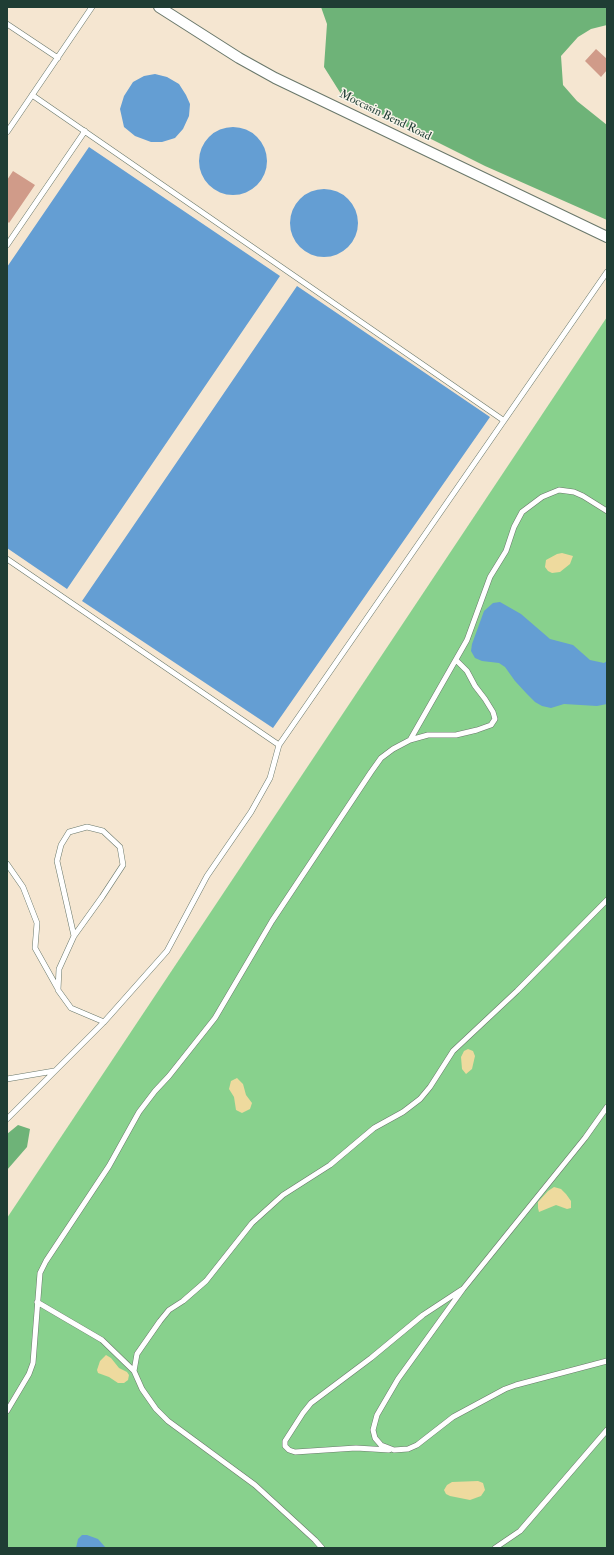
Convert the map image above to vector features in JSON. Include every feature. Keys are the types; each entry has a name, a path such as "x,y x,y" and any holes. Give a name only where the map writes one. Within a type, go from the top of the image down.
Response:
{"street":[{"name":"Moccasin Bend Road","path":"159,7 239,58 275,78 607,237"}],"lane":[{"path":"7,132 92,7"},
{"path":"7,24 58,58"},
{"path":"32,95 503,420"},
{"path":"7,245 85,131"},
{"path":"7,1119 104,1022 167,951 207,876 251,812 270,778 279,745 607,272"},
{"path":"410,740 456,660 472,628 490,578 509,544 522,512 542,497 559,490 583,496 607,511"},
{"path":"7,559 279,745"},
{"path":"7,1411 29,1374 33,1363 40,1273 46,1262 109,1166 139,1112 215,1018 272,921 381,758 393,749 410,740 428,735 456,735 477,730 491,725 495,719 493,712 475,686 467,671 456,660"},
{"path":"58,990 59,969 74,936 123,865 120,847 103,831 87,827 69,832 61,845 56,861 74,936"},
{"path":"7,864 23,887 37,923 35,948 58,990 71,1008 104,1022"},
{"path":"134,1370 137,1354 160,1321 169,1310 184,1300 206,1281 252,1223 283,1195 330,1164 374,1128 403,1112 420,1099 456,1048 517,991 607,900"},
{"path":"7,1079 54,1071"},
{"path":"394,1450 381,1445 375,1438 373,1430 377,1415 398,1379 463,1289 585,1138 607,1107"},
{"path":"463,1289 422,1315 367,1362 311,1403 303,1412 285,1441 285,1446 289,1450 295,1452 356,1448 394,1450 408,1449 418,1445 453,1417 511,1387 607,1362"},
{"path":"37,1302 102,1340 134,1370 142,1390 156,1409 168,1421 255,1485 311,1536 322,1548"},
{"path":"495,1548 520,1531 607,1430"}],"green space":[{"path":"321,7 607,7 607,25 591,29 578,37 561,56 563,85 577,101 607,125 607,220 485,166 341,94 324,67 327,24"},
{"path":"607,317 607,1548 7,1548 7,1218"},
{"path":"18,1125 30,1129 27,1147 7,1170 7,1134"}],"sand":[{"path":"562,553 573,556 570,564 560,572 552,573 548,571 545,567 546,560"},
{"path":"468,1049 473,1051 475,1056 472,1069 466,1074 462,1069 461,1057 464,1051"},
{"path":"237,1078 243,1084 246,1095 252,1103 250,1109 242,1113 236,1110 234,1097 229,1089 231,1081"},
{"path":"554,1187 561,1189 566,1194 571,1201 571,1208 567,1209 556,1205 539,1212 538,1202"},
{"path":"106,1355 111,1358 119,1368 127,1372 129,1375 128,1380 124,1383 118,1383 109,1377 98,1373 97,1370 100,1361"},
{"path":"478,1481 483,1483 485,1490 481,1496 470,1500 450,1496 446,1494 444,1490 447,1485 452,1482"}],"water":[{"path":"155,74 167,77 179,84 190,104 189,116 183,129 175,138 162,142 151,142 135,136 124,127 120,109 124,96 133,82 144,76"},
{"path":"226,127 240,127 252,133 261,142 267,154 265,174 257,185 246,193 240,195 226,195 220,193 209,185 201,174 199,168 199,154 201,148 209,137 220,129"},
{"path":"89,147 280,276 67,589 7,548 7,267"},
{"path":"317,189 331,189 343,194 353,204 358,216 358,230 353,242 343,252 331,257 317,257 305,252 295,242 290,230 290,216 295,204 305,194"},
{"path":"297,286 490,417 273,728 82,601"},
{"path":"500,602 521,614 550,639 573,645 590,660 604,663 607,661 607,704 597,706 564,704 551,708 542,706 535,702 527,694 505,667 499,663 482,661 475,658 471,651 472,644 484,611 493,603"},
{"path":"82,1535 87,1535 98,1539 106,1548 76,1548 78,1539"}],"building":[{"path":"596,49 607,59 607,70 601,77 585,61"},
{"path":"13,171 35,185 9,223 7,221 7,180"}]}
